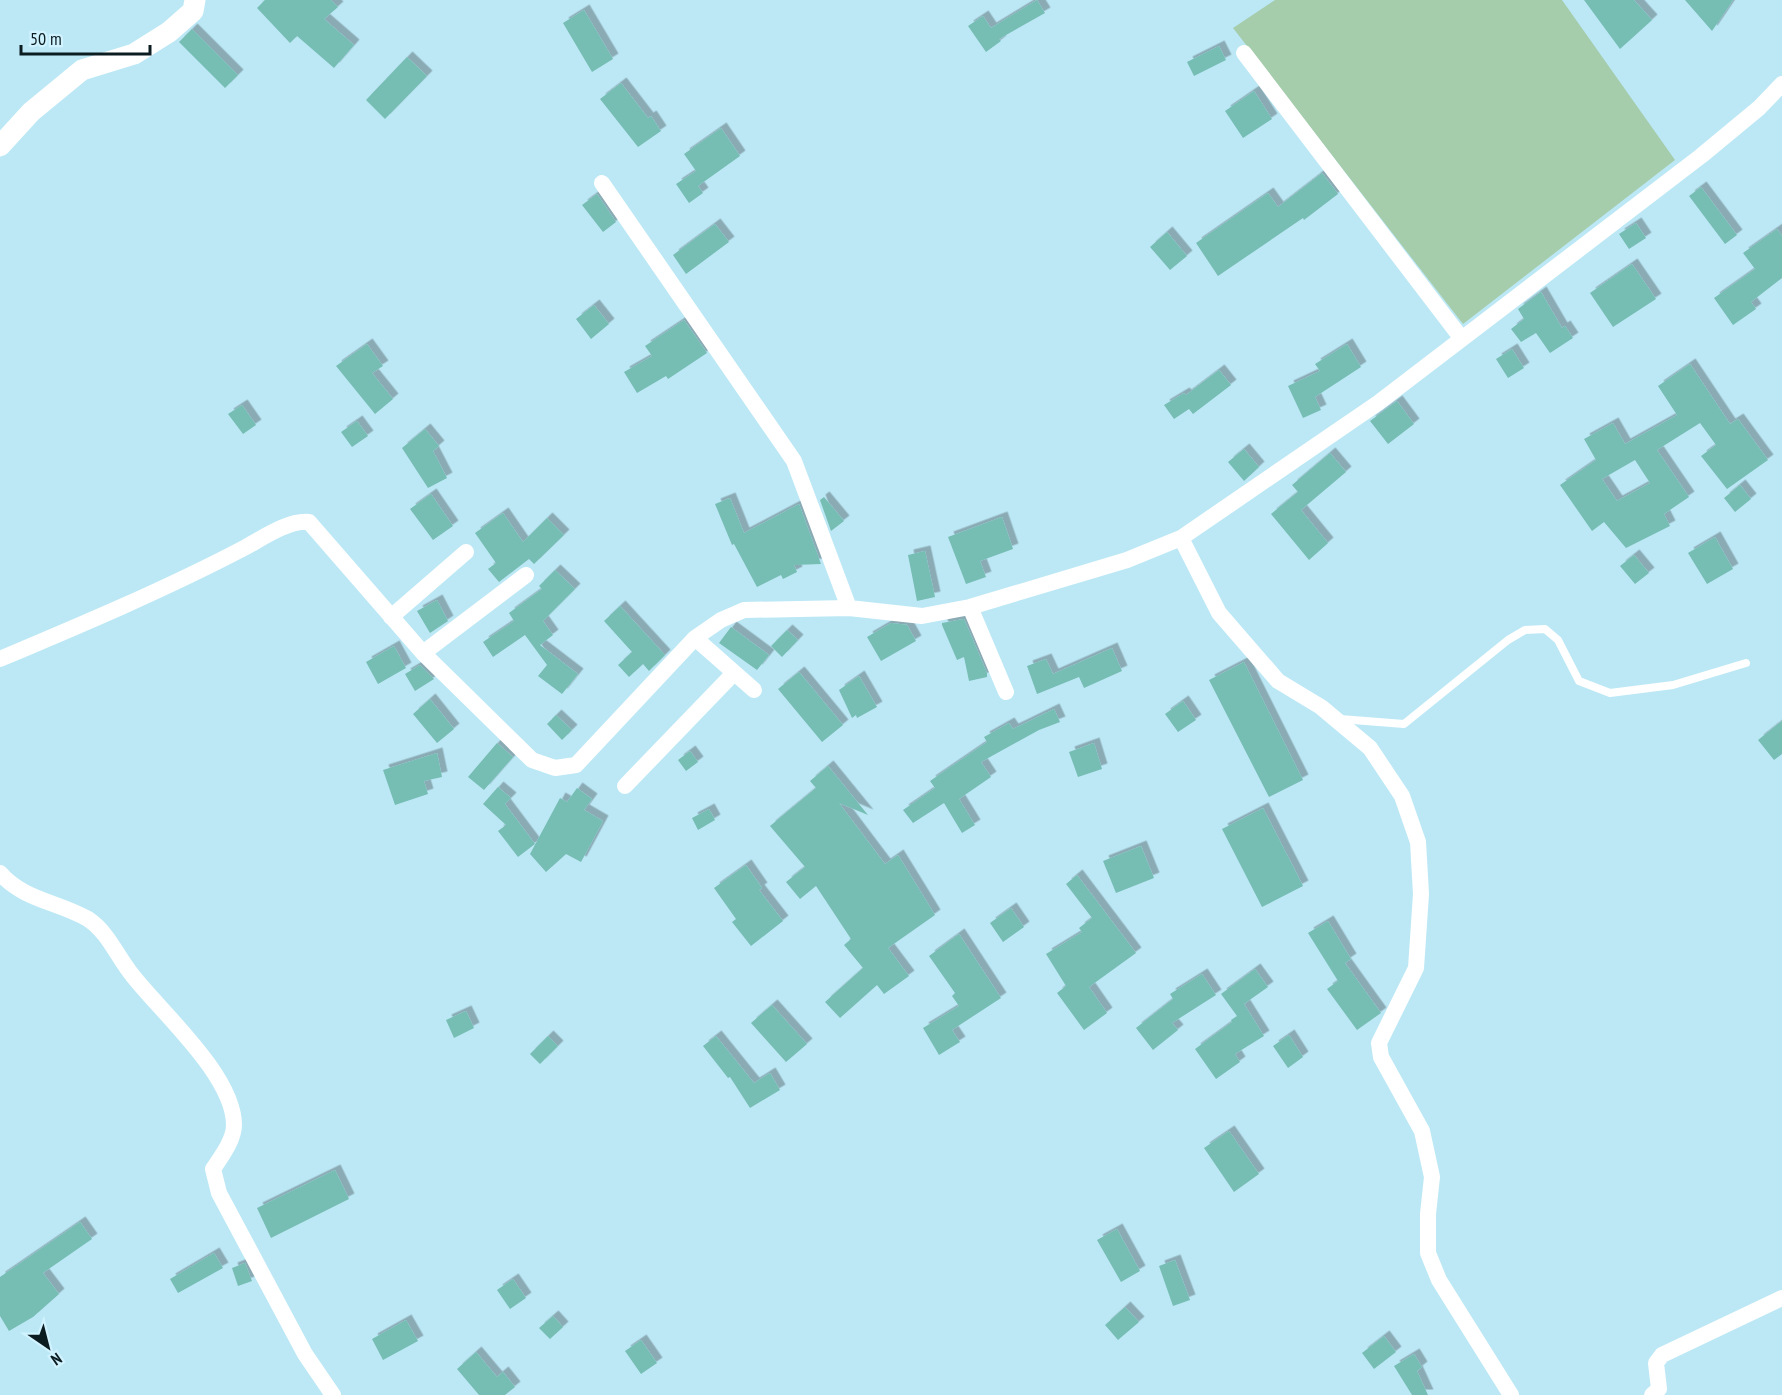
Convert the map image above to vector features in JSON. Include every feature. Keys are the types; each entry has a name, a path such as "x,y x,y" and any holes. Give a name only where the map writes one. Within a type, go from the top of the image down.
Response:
{"street":[{"path":"0,146 31,112 82,70 134,54 169,32 194,11 195,0"},
{"path":"1244,52 1462,339"},
{"path":"0,659 183,580 266,536 301,521 309,522 423,653 532,760 555,768 576,765 695,638 721,620 744,610 849,608 922,616 970,607 1127,560 1181,538 1378,403 1701,156 1759,108 1782,84"},
{"path":"602,183 794,461 849,608"},
{"path":"1181,538 1219,613 1278,681 1321,707 1370,748 1402,796 1418,842 1421,894 1416,968 1379,1042 1381,1058 1422,1131 1432,1177 1428,1253 1439,1280 1511,1395"},
{"path":"391,617 466,552"},
{"path":"423,653 525,575"},
{"path":"970,607 1006,692"},
{"path":"695,638 754,690"},
{"path":"625,786 734,673"},
{"path":"0,873 32,897 88,920 107,936 124,965 153,1002 190,1040 218,1079 229,1100 234,1125 230,1141 213,1169 219,1193 305,1354 333,1395"},
{"path":"1652,1395 1659,1389 1656,1363 1662,1355 1782,1298"}],"lane":[{"path":"1334,719 1404,724 1508,640 1525,630 1545,629 1558,640 1579,681 1611,693 1673,685 1746,663"}],"green space":[{"path":"1275,0 1562,0 1675,160 1463,324 1233,28"}],"building":[{"path":"265,0 331,0 338,7 324,19 354,45 334,68 297,36 290,43 257,8"},
{"path":"1037,0 1045,13 999,39 1001,41 986,52 968,26 983,16 991,28"},
{"path":"1584,0 1634,0 1652,20 1620,49"},
{"path":"1685,0 1733,0 1712,31"},
{"path":"584,10 613,59 592,72 563,23"},
{"path":"192,29 238,75 225,88 179,42"},
{"path":"1219,46 1226,60 1194,76 1187,62"},
{"path":"407,57 427,76 385,119 366,100"},
{"path":"621,83 648,118 651,116 661,131 638,147 600,99"},
{"path":"1254,91 1272,119 1243,138 1225,111"},
{"path":"721,128 740,156 698,186 703,193 689,203 676,184 696,171 684,154"},
{"path":"1322,173 1338,194 1304,220 1303,218 1218,276 1196,243 1268,193 1278,207"},
{"path":"1701,187 1737,235 1725,244 1689,196"},
{"path":"597,194 616,222 603,232 582,205"},
{"path":"1636,223 1646,238 1629,249 1619,234"},
{"path":"715,224 729,242 686,274 673,255"},
{"path":"1777,229 1782,236 1782,278 1751,302 1756,309 1733,325 1714,298 1755,269 1743,253"},
{"path":"1167,232 1187,256 1170,270 1150,247"},
{"path":"1632,264 1656,299 1613,327 1590,293"},
{"path":"1541,292 1562,328 1565,326 1573,338 1550,353 1536,333 1521,342 1511,329 1524,319 1518,309"},
{"path":"594,305 609,324 591,339 576,319"},
{"path":"684,320 707,353 668,379 666,376 637,393 624,372 652,356 645,346"},
{"path":"367,344 383,366 372,373 393,399 375,414 336,366"},
{"path":"1347,344 1361,367 1315,397 1321,410 1303,418 1288,386 1320,371 1315,364"},
{"path":"1512,349 1524,368 1508,378 1496,359"},
{"path":"1690,364 1730,424 1738,419 1768,460 1727,489 1701,456 1716,445 1700,423 1657,450 1689,497 1664,514 1670,526 1626,548 1604,522 1592,531 1560,485 1596,460 1584,439 1613,423 1625,444 1677,415 1658,386","holes":["1635,460 1650,483 1617,501 1602,479"]},
{"path":"1219,370 1231,385 1193,414 1189,409 1174,419 1164,405 1184,393 1186,395"},
{"path":"1397,401 1414,424 1388,444 1370,421"},
{"path":"242,405 256,425 243,434 228,414"},
{"path":"357,421 368,436 352,447 341,432"},
{"path":"425,429 439,446 433,451 447,478 428,488 402,448"},
{"path":"1244,449 1259,467 1244,481 1228,462"},
{"path":"1330,453 1346,472 1301,510 1328,543 1309,560 1271,514 1298,492 1292,485"},
{"path":"1740,485 1751,499 1735,512 1724,498"},
{"path":"431,494 453,526 433,540 410,509"},
{"path":"824,497 844,521 831,531 820,500"},
{"path":"730,498 744,533 799,504 821,564 794,565 797,572 783,579 781,575 757,587 734,544 732,545 715,504"},
{"path":"503,513 523,542 547,518 564,535 534,564 529,559 499,582 488,569 496,563 475,533"},
{"path":"1002,517 1013,549 980,561 986,577 966,584 948,537"},
{"path":"1715,537 1733,569 1707,584 1688,553"},
{"path":"925,551 935,597 917,601 908,555"},
{"path":"1634,555 1649,573 1635,584 1620,566"},
{"path":"555,570 575,589 543,621 553,635 540,645 578,674 562,694 538,676 547,665 525,635 493,657 483,642 514,621 509,613 542,589 539,586"},
{"path":"437,600 448,621 430,633 417,611"},
{"path":"620,606 665,655 649,671 643,664 629,677 618,665 632,652 604,621"},
{"path":"964,619 987,677 969,681 964,657 957,660 942,625 942,623"},
{"path":"891,623 907,625 916,641 881,661 867,637"},
{"path":"731,627 769,655 757,670 719,643"},
{"path":"787,630 798,640 782,657 771,646"},
{"path":"394,646 406,668 378,684 366,662"},
{"path":"1112,648 1122,671 1084,688 1079,677 1037,694 1027,666 1046,659 1053,674"},
{"path":"1244,662 1303,780 1269,797 1209,680"},
{"path":"420,665 434,679 415,691 405,674"},
{"path":"799,672 843,725 822,742 778,689"},
{"path":"859,676 877,707 857,718 856,715 852,718 839,690"},
{"path":"430,699 454,729 437,743 413,714"},
{"path":"1183,701 1196,720 1178,732 1165,714"},
{"path":"1054,709 1060,722 1039,730 981,762 991,777 959,799 975,825 962,833 944,803 913,823 903,810 935,788 930,781 987,742 984,737 1009,723 1013,729"},
{"path":"556,715 572,730 562,740 547,724"},
{"path":"1782,721 1782,754 1774,760 1758,740"},
{"path":"497,743 513,757 484,790 468,777"},
{"path":"1094,743 1102,769 1078,777 1069,752"},
{"path":"690,751 698,762 686,771 678,760"},
{"path":"437,753 442,777 424,781 428,794 395,805 383,770"},
{"path":"828,766 868,815 839,803 885,864 898,855 935,915 888,948 909,976 884,994 877,985 840,1018 825,1002 863,968 844,945 851,939 816,886 800,899 786,882 805,867 770,826 816,788 810,781"},
{"path":"498,787 511,798 505,804 535,844 518,857 498,831 506,825 483,804"},
{"path":"577,788 592,799 584,810 603,821 581,862 566,854 546,872 530,854 560,798 567,802"},
{"path":"1263,808 1303,886 1262,907 1222,829"},
{"path":"709,809 715,820 698,830 692,818"},
{"path":"1141,846 1154,878 1116,893 1103,861"},
{"path":"746,865 762,888 759,890 783,921 751,946 732,922 736,919 714,888"},
{"path":"1077,875 1136,953 1089,987 1107,1013 1084,1030 1057,993 1066,986 1046,954 1082,932 1079,928 1092,918 1066,884"},
{"path":"1011,908 1024,927 1003,942 990,923"},
{"path":"1328,921 1351,959 1345,963 1381,1013 1357,1030 1327,989 1338,981 1308,933"},
{"path":"959,934 1001,998 952,1030 960,1042 939,1055 923,1028 959,1006 952,996 955,993 929,956"},
{"path":"1255,969 1268,987 1244,1004 1264,1036 1235,1054 1240,1062 1216,1079 1195,1049 1237,1016 1221,994"},
{"path":"1202,974 1216,995 1172,1023 1178,1030 1153,1050 1136,1028 1173,999 1170,994"},
{"path":"772,1005 807,1044 786,1062 751,1023"},
{"path":"466,1011 474,1028 454,1038 446,1020"},
{"path":"1289,1035 1303,1057 1288,1068 1273,1046"},
{"path":"548,1036 558,1046 540,1064 530,1054"},
{"path":"716,1036 754,1083 770,1073 780,1090 750,1108 730,1077 728,1078 703,1046"},
{"path":"1229,1131 1259,1174 1234,1192 1204,1148"},
{"path":"335,1170 349,1199 271,1238 257,1208"},
{"path":"80,1222 92,1239 43,1273 59,1294 33,1317 9,1331 0,1316 0,1277"},
{"path":"1117,1229 1140,1271 1121,1282 1097,1240"},
{"path":"214,1253 223,1268 178,1293 170,1279"},
{"path":"1175,1260 1190,1300 1173,1306 1159,1266"},
{"path":"245,1263 252,1281 238,1286 232,1268"},
{"path":"513,1279 526,1298 510,1309 497,1290"},
{"path":"1125,1307 1139,1322 1118,1340 1105,1325"},
{"path":"553,1316 563,1327 550,1339 539,1328"},
{"path":"406,1320 418,1341 383,1360 372,1339"},
{"path":"1384,1336 1396,1352 1374,1369 1362,1353"},
{"path":"641,1340 657,1363 641,1374 625,1351"},
{"path":"476,1352 497,1377 503,1372 515,1387 505,1395 479,1395 457,1369"},
{"path":"1414,1354 1422,1367 1417,1371 1428,1395 1412,1395 1394,1366"}]}
